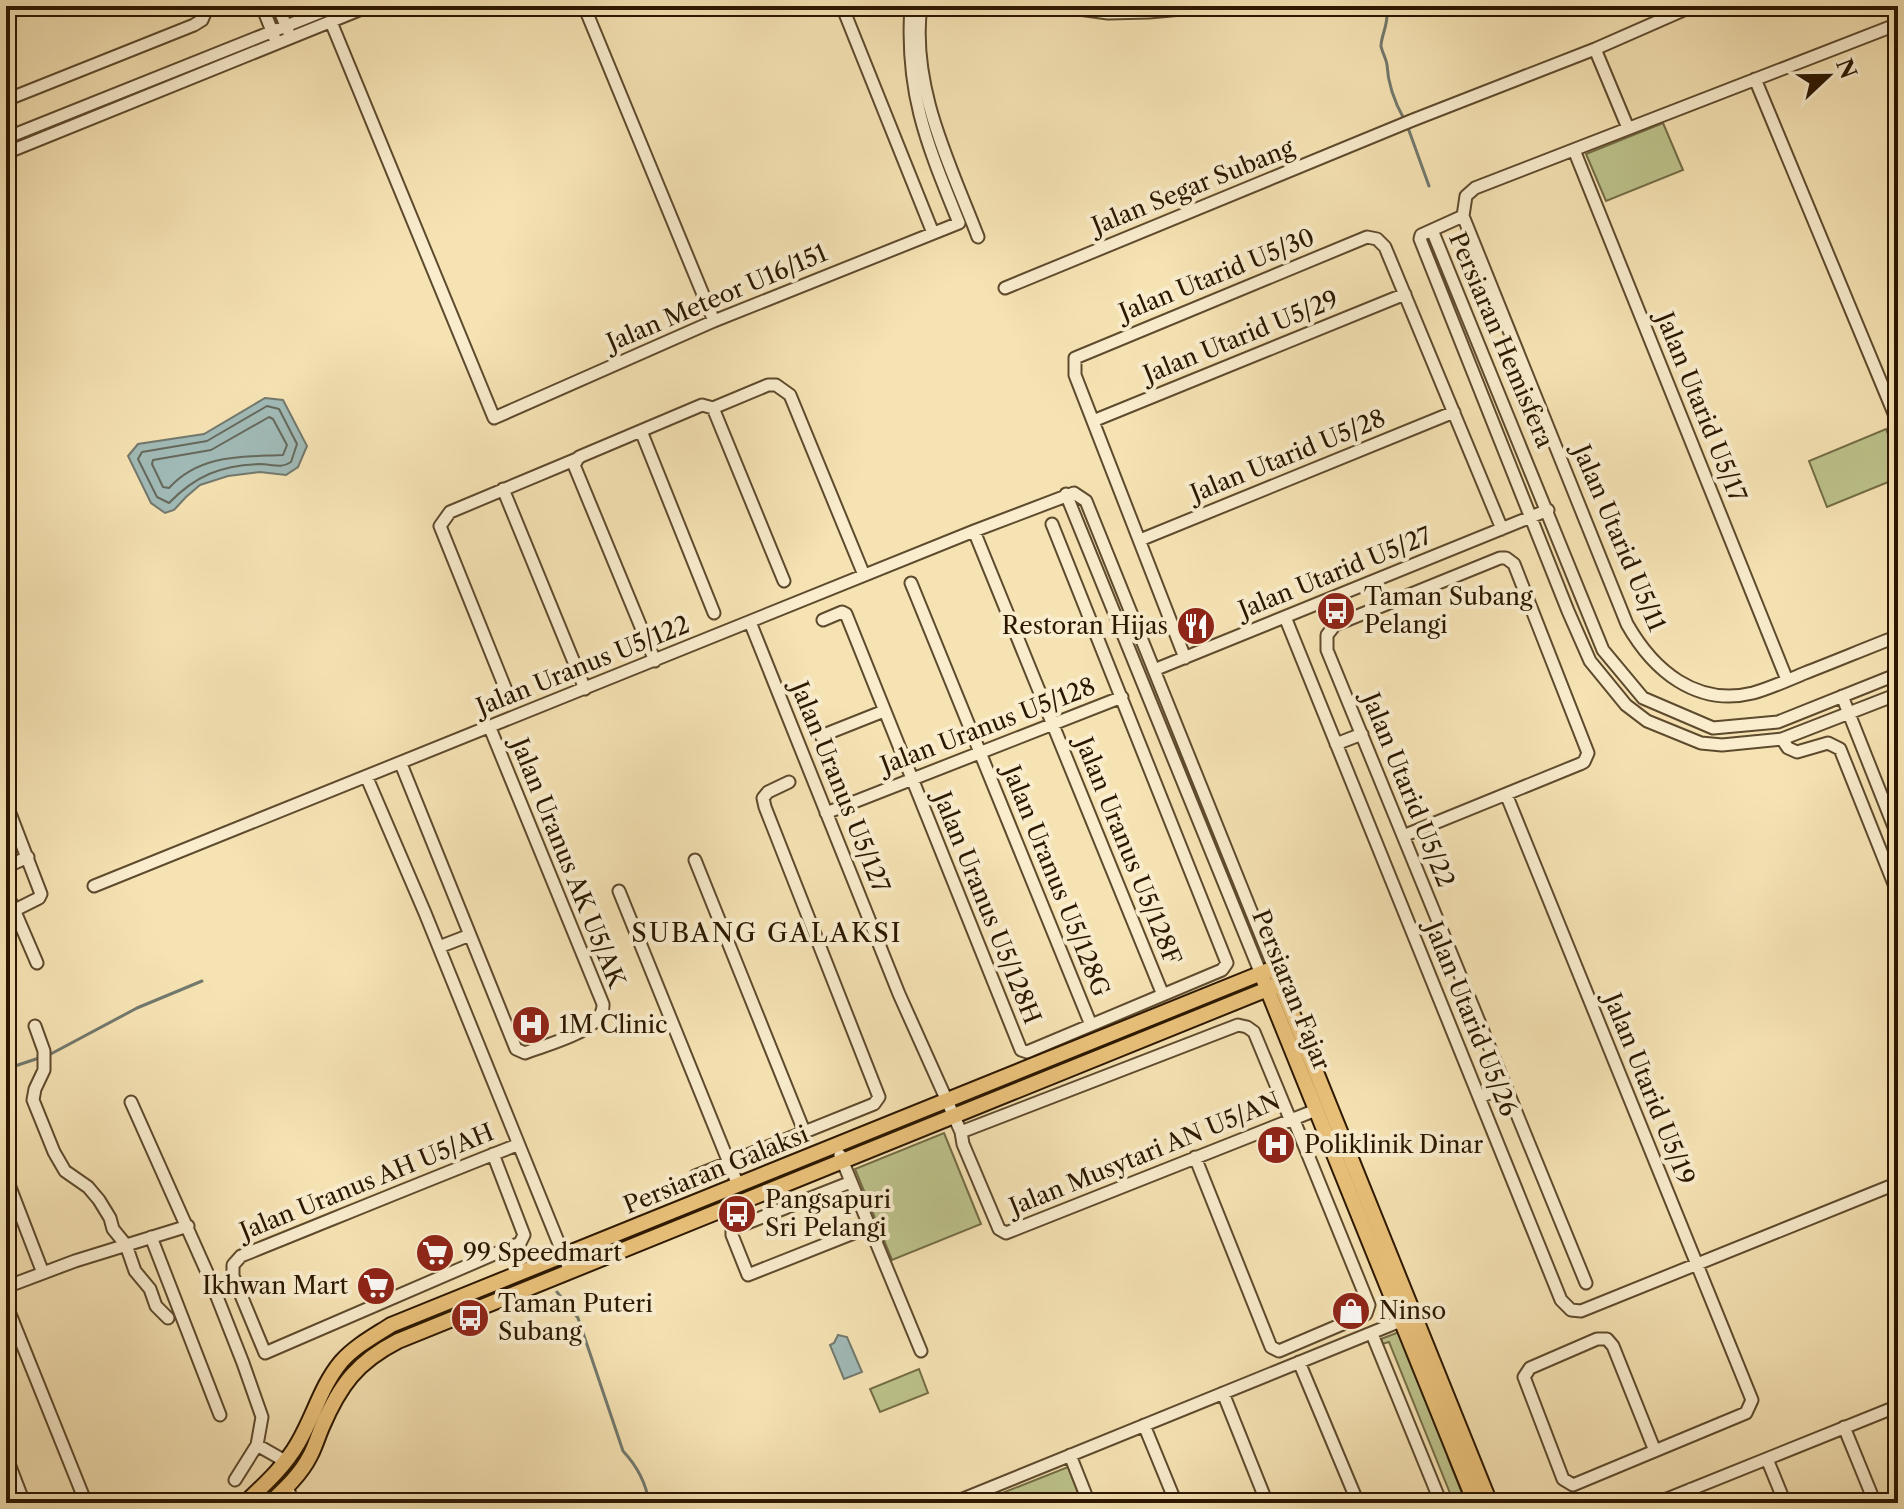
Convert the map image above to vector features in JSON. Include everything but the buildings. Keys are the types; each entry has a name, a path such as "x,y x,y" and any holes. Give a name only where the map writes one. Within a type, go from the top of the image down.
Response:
{"main road":[{"name":"Persiaran Fajar","path":"1267,971 1409,1318 1475,1503"},
{"name":"Persiaran Galaksi","path":"245,1503 299,1442 325,1385 342,1360 391,1325 1267,971"},
{"name":"Persiaran Fajar","path":"1274,987 1316,1110 1490,1503"},
{"name":"Persiaran Galaksi","path":"278,1496 310,1456 336,1397 361,1364 398,1341 953,1114 1274,987"},
{"path":"255,1503 278,1496 297,1460 299,1442"}],"street":[{"path":"6,100 194,25 202,20 208,6"},
{"path":"262,6 275,38"},
{"path":"278,6 288,32"},
{"path":"6,153 275,38 336,6"},
{"path":"288,32 331,22 369,6"},
{"path":"584,6 714,321"},
{"path":"842,6 933,233"},
{"name":"Jalan Meteor U16/151","path":"331,22 494,418 714,321 959,223 920,120 910,73 911,6"},
{"path":"921,6 921,50 927,95 978,237"},
{"path":"1057,6 1122,13 1215,6"},
{"name":"Jalan Segar Subang","path":"1005,288 1398,126 1595,49 1693,6"},
{"path":"1432,230 1463,216 1466,196 1475,188 1898,24"},
{"path":"6,138 275,38"},
{"path":"1595,49 1628,128"},
{"path":"1755,79 1898,423"},
{"name":"Jalan Utarid U5/17","path":"1574,150 1787,680"},
{"name":"Jalan Utarid U5/11","path":"1463,216 1627,624 1641,647 1673,679 1707,694 1752,693 1898,636"},
{"name":"Persiaran Hemisfera","path":"1898,674 1778,722 1713,728 1643,698 1603,650 1432,230 1421,235 1530,518 1590,661 1626,705 1647,721 1701,743 1722,745 1782,739 1898,694"},
{"name":"Jalan Utarid U5/30","path":"1093,421 1073,364 1075,358 1367,237 1377,239 1385,247 1405,294"},
{"path":"1405,294 1502,529"},
{"name":"Jalan Utarid U5/29","path":"1093,421 1405,294"},
{"path":"508,695 440,526 450,512 577,461 702,405 713,408 768,385 776,385 790,395 864,575"},
{"path":"713,408 784,581"},
{"name":"Jalan Utarid U5/28","path":"1140,540 1454,412"},
{"path":"1093,421 1185,658"},
{"path":"641,431 714,613"},
{"path":"577,461 655,661"},
{"path":"503,489 585,689"},
{"name":"Persiaran Fajar","path":"1074,493 1086,501 1154,670 1267,971 1179,774 1066,494 1074,493"},
{"name":"Jalan Uranus U5/122","path":"94,886 1066,494"},
{"name":"Jalan Utarid U5/27","path":"1154,670 1548,510"},
{"path":"1052,524 1227,963 1222,970 1091,1025"},
{"name":"Jalan Uranus U5/128F","path":"974,531 1163,995"},
{"name":"Jalan Utarid U5/22","path":"1506,794 1580,764 1588,753 1514,564 1500,558 1335,625 1327,635 1327,650 1586,1283"},
{"name":"Jalan Uranus U5/128G","path":"911,583 1091,1025"},
{"path":"1102,583 1143,666 1148,671 1154,670 1151,689 1179,774"},
{"name":"Jalan Uranus U5/128H","path":"823,620 842,612 846,614 1024,1052 1091,1025"},
{"name":"Jalan Utarid U5/26","path":"1285,617 1561,1300 1571,1310 1581,1311 1696,1265"},
{"name":"Jalan Uranus U5/127","path":"750,622 899,994 961,1132"},
{"path":"1842,696 1898,837"},
{"name":"Jalan Uranus U5/128","path":"826,813 1122,697"},
{"path":"821,736 884,711"},
{"name":"Jalan Uranus AK U5/AK","path":"470,935 516,1049 525,1053 595,1025 603,1011 603,1004 490,728"},
{"path":"1336,744 1362,734"},
{"path":"1782,739 1788,748 1797,752 1828,743 1840,749 1898,894"},
{"path":"401,764 470,935 439,947"},
{"path":"367,778 570,1271"},
{"path":"695,1176 874,1104 879,1097 765,807 763,798 768,792 789,782"},
{"path":"1403,836 1506,794"},
{"name":"Jalan Utarid U5/19","path":"1506,794 1752,1400 1746,1413 1655,1451"},
{"path":"6,803 41,894 15,910"},
{"path":"6,867 28,857"},
{"path":"695,860 804,1131"},
{"path":"6,891 37,963"},
{"path":"619,891 738,1185"},
{"path":"961,1132 1238,1025 1247,1027 1254,1032 1292,1119 1369,1305 1366,1314 1279,1351 1271,1347 1195,1157"},
{"path":"35,1026 44,1058 33,1100 54,1152 65,1171 88,1187 99,1200 113,1229 126,1245 135,1271 150,1289 156,1306 168,1318"},
{"path":"1479,1097 1506,1087"},
{"path":"131,1102 188,1226 262,1417 257,1445 235,1480"},
{"name":"Jalan Musytari AN U5/AN","path":"961,1132 963,1144 999,1229 1006,1233 1316,1110"},
{"name":"Jalan Uranus AH U5/AH","path":"493,1154 524,1235 514,1247 265,1353 233,1276 233,1265 241,1256 493,1154 517,1145"},
{"path":"837,1146 921,1351"},
{"path":"6,1177 43,1273"},
{"path":"851,1182 732,1229 732,1235 748,1275 869,1227"},
{"path":"1696,1265 1898,1183"},
{"path":"6,1287 188,1226"},
{"path":"151,1237 220,1415"},
{"path":"219,1302 240,1294"},
{"path":"6,1304 86,1503"},
{"path":"953,1503 1409,1318"},
{"path":"1372,1334 1441,1503"},
{"path":"1597,1339 1607,1339 1613,1346 1655,1451 1573,1485 1563,1479 1524,1377 1530,1368 1597,1339"},
{"path":"1299,1362 1358,1503"},
{"path":"1223,1393 1267,1503"},
{"path":"1657,1503 1898,1406"},
{"path":"1144,1425 1176,1503"},
{"path":"1844,1427 1875,1503"},
{"path":"257,1445 285,1461"},
{"path":"1070,1455 1089,1503"},
{"path":"6,1456 24,1503"},
{"path":"1767,1459 1785,1503"},
{"path":"1691,1489 1696,1503"},
{"path":"278,1496 294,1503"}],"green space":[{"path":"1663,123 1683,170 1606,201 1586,154"},
{"path":"1886,429 1898,458 1898,478 1827,507 1809,461"},
{"path":"944,1133 981,1224 892,1260 855,1169"},
{"path":"1399,1332 1444,1440 1466,1503 1454,1503 1389,1342 1382,1344 1381,1339"},
{"path":"919,1369 928,1393 880,1412 870,1389"},
{"path":"1068,1467 1082,1503 977,1503"}],"water":[{"path":"265,398 283,400 307,446 298,467 286,475 260,472 228,476 200,485 174,510 165,513 151,503 128,456 138,444 204,434"},
{"path":"838,1335 847,1337 862,1372 844,1379 830,1345"}],"waterway":[{"path":"1387,15 1381,46 1392,92 1404,119"},
{"path":"1407,125 1429,186"},
{"path":"47,1056 137,1008 202,981"},
{"path":"6,1069 39,1058"},
{"path":"557,1292 578,1318 623,1451 640,1475 649,1503"}],"place":[{"name":"Taman Subang Pelangi","path":"1336,611"},
{"name":"Restoran Hijas","path":"1196,626"},
{"name":"1M Clinic","path":"531,1025"},
{"name":"Poliklinik Dinar","path":"1276,1145"},
{"name":"Pangsapuri Sri Pelangi","path":"737,1214"},
{"name":"99 Speedmart","path":"435,1253"},
{"name":"Ikhwan Mart","path":"376,1286"},
{"name":"Ninso","path":"1351,1311"},
{"name":"Taman Puteri Subang","path":"470,1318"}],"district":[{"name":"SUBANG GALAKSI","path":"767,933"}]}
